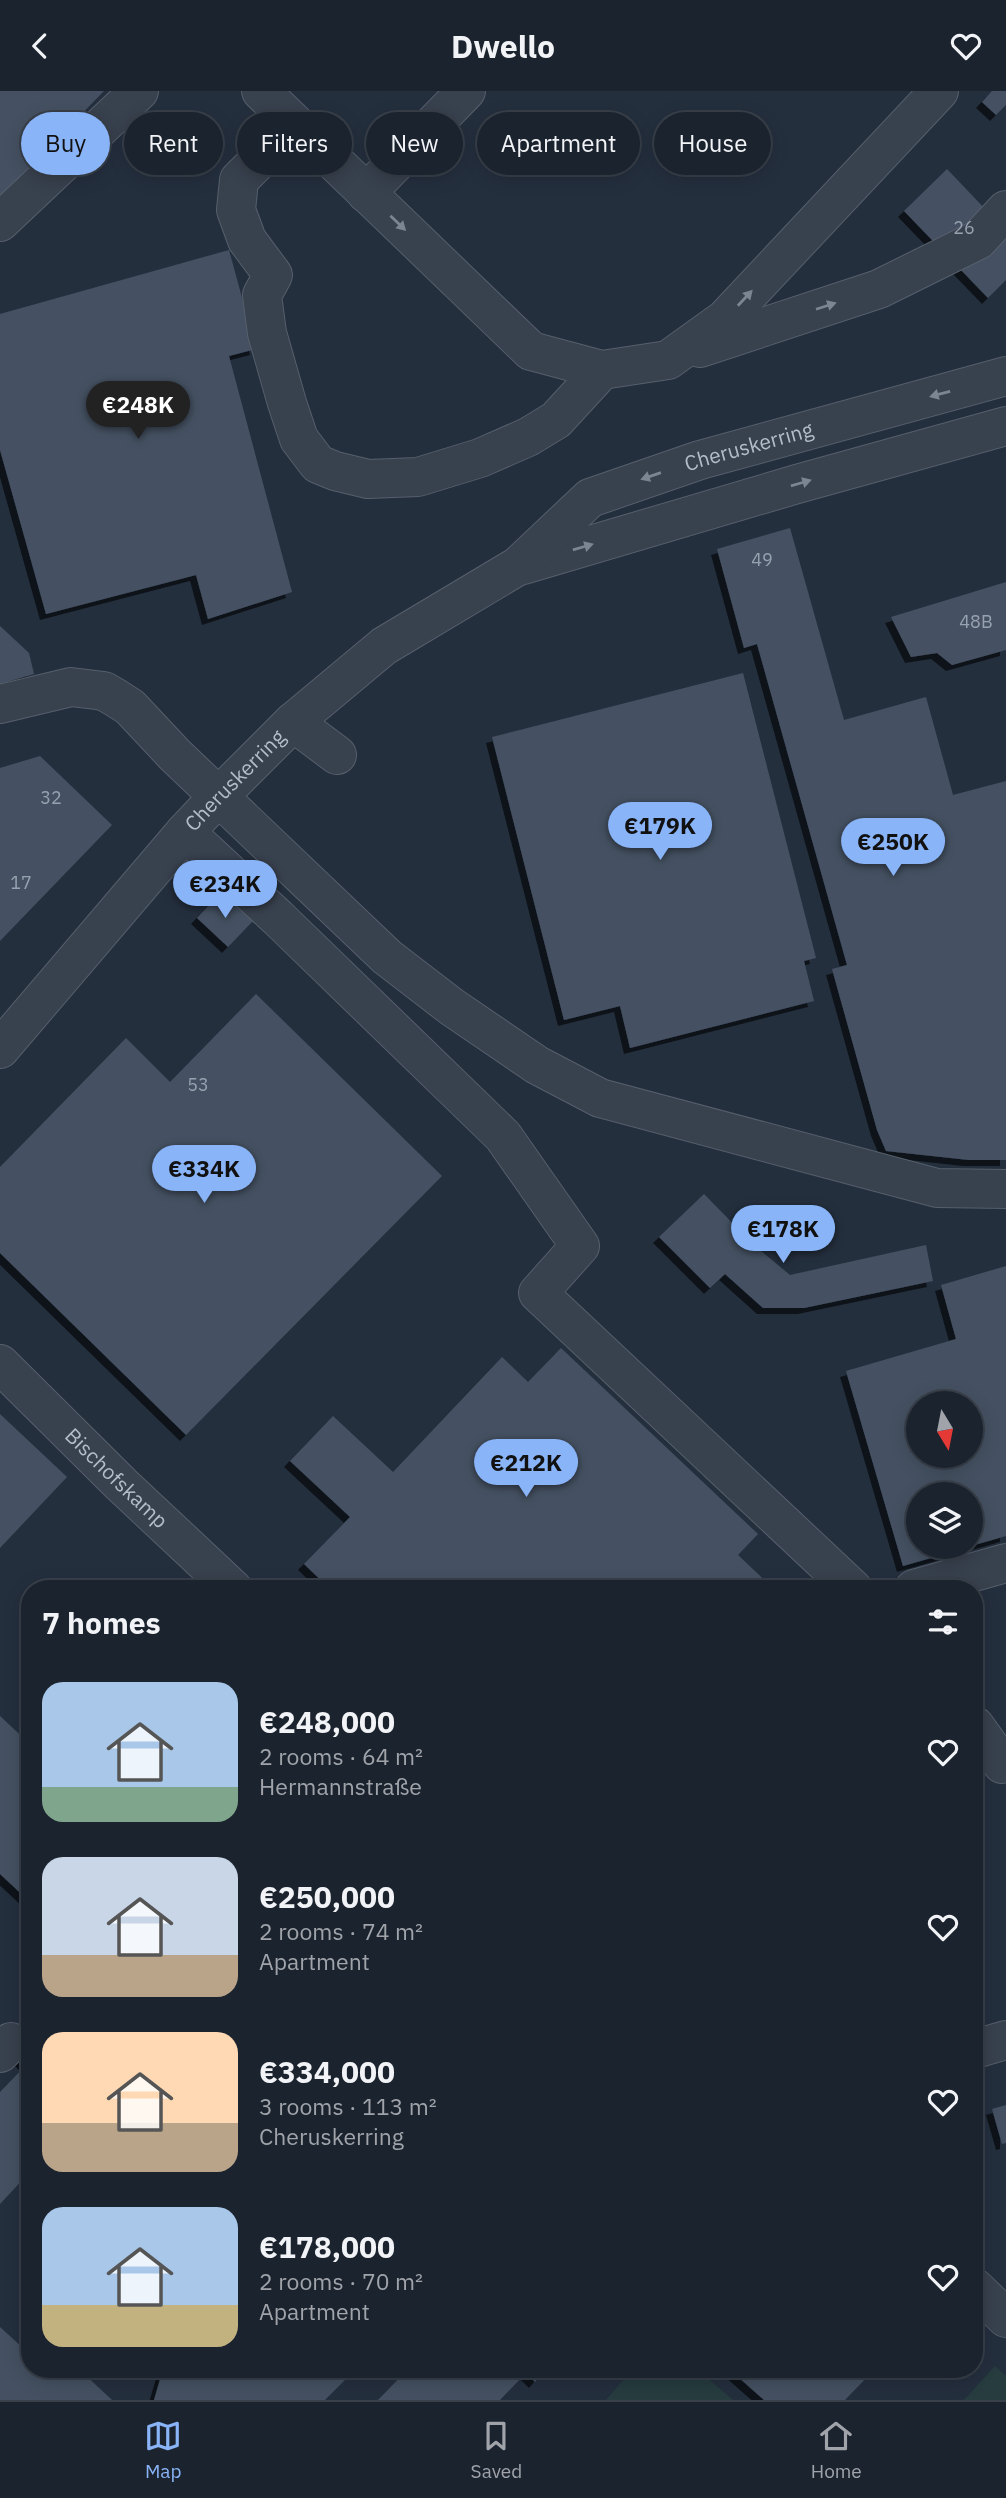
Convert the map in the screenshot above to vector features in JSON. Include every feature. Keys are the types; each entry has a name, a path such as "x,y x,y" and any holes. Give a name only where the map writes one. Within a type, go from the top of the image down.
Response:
{"street":[{"path":"0,222 139,91"},
{"path":"261,91 283,112"},
{"path":"366,193 466,91"},
{"path":"668,359 725,319 939,91"},
{"path":"244,175 239,180 236,210 247,240 273,275 262,295 267,333 299,439 318,464 368,479 418,477 480,458 528,437 556,420 602,370"},
{"path":"347,175 531,351 602,370 668,359 879,289 978,240 1006,211"},
{"name":"Cheruskerring","path":"0,1049 185,832 293,722 384,646 518,566 590,498 699,460 1006,376"},
{"name":"Cheruskerring","path":"518,566 1006,426"},
{"path":"0,704 71,688 104,691 130,707 387,957 452,1007 537,1065 600,1098 937,1188 1006,1189"},
{"path":"293,722 337,755"},
{"path":"185,832 278,918 503,1136 580,1246 538,1293 843,1580"},
{"name":"Bischofskamp","path":"0,1364 121,1484 223,1580"},
{"path":"946,1580 1006,1563"},
{"path":"983,1737 1002,1764 1006,1763"},
{"path":"983,2047 1006,2040"},
{"path":"983,2296 1006,2318"}],"green space":[{"path":"995,2366 1006,2376 1006,2400 964,2400"},
{"path":"625,2378 707,2378 733,2400 606,2400"}],"building":[{"path":"0,91 104,91 84,112 21,112 22,175 0,198"},
{"path":"992,91 1006,91 1006,105 996,115 982,102"},
{"path":"947,169 1006,231 1006,280 988,298 904,211"},
{"path":"229,250 256,349 229,356 292,592 208,619 196,575 46,614 0,450 0,314"},
{"path":"790,528 844,720 926,697 953,795 1006,781 1006,1160 969,1160 886,1151 877,1130 832,969 847,965 757,644 744,648 717,549"},
{"path":"1006,582 1006,650 952,665 937,653 911,657 891,617"},
{"path":"0,626 29,653 34,674 0,684"},
{"path":"743,673 816,958 804,961 814,1001 630,1048 620,1006 564,1020 492,737"},
{"path":"40,756 112,825 0,941 0,768"},
{"path":"221,892 253,921 228,947 197,918"},
{"path":"256,994 442,1176 186,1435 0,1253 0,1167 126,1038 170,1082"},
{"path":"704,1194 754,1245 790,1275 926,1245 933,1281 804,1308 763,1308 725,1274 710,1288 659,1237"},
{"path":"1006,1266 1006,1536 983,1543 983,1482 906,1482 906,1559 928,1559 903,1566 846,1371 956,1339 941,1285"},
{"path":"561,1348 758,1534 738,1555 764,1580 321,1580 304,1564 350,1517 290,1461 333,1416 393,1472 502,1357 528,1382"},
{"path":"0,1414 67,1477 0,1548"},
{"path":"0,1716 21,1736 21,1894 0,1874"},
{"path":"21,2070 21,2182 0,2204 0,2092"},
{"path":"1006,2105 1006,2143 1002,2144 992,2109"},
{"path":"0,2327 21,2346 21,2378 89,2378 112,2400 0,2400"},
{"path":"160,2378 347,2378 325,2400 154,2400"},
{"path":"399,2378 521,2378 500,2400 378,2400"},
{"path":"739,2378 866,2378 845,2400 764,2400"}]}
